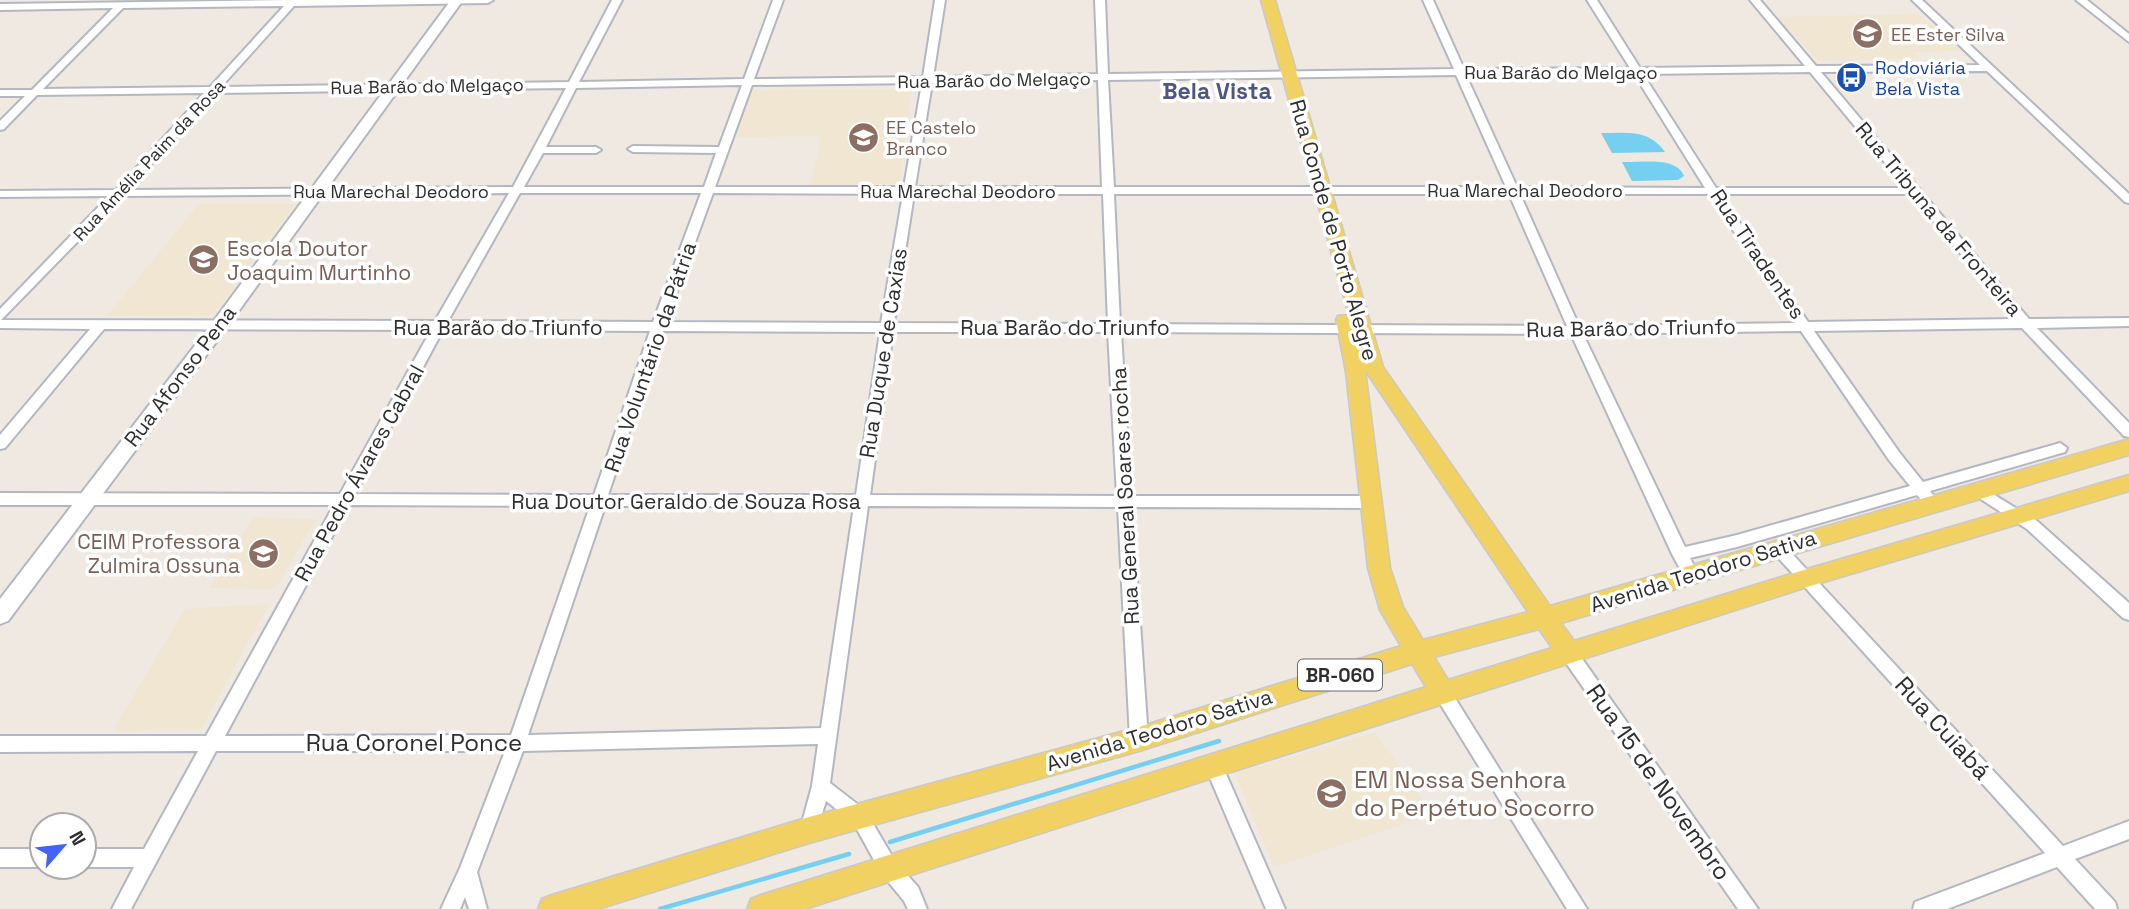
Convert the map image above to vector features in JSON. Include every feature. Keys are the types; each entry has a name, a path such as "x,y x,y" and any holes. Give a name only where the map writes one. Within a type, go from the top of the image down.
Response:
{"main road":[{"name":"Rua Conde de Porto Alegre","path":"1258,0 1284,75"},
{"name":"Rua Conde de Porto Alegre","path":"1268,0 1284,75 1353,327 1381,382 1570,654"},
{"name":"Rua Conde de Porto Alegre","path":"1353,327 1379,568 1392,610 1415,652 1442,692"},
{"name":"Avenida Teodoro Sativa","path":"552,909 809,830 1139,739 1415,652 1691,576 1926,496 1978,490 2129,447"},
{"name":"Avenida Teodoro Sativa","path":"761,909 1807,578 2129,483"}],"street":[{"name":"Rua Afonso Pena","path":"0,615 219,326 457,0"},
{"path":"0,7 123,3 488,0"},
{"name":"Rua Pedro Ávares Cabral","path":"121,909 343,500 539,150 617,0"},
{"name":"Rua Voluntário da Pátria","path":"450,909 468,872 517,743 658,327 778,0"},
{"name":"Rua Duque de Caxias","path":"809,830 821,786 887,327 940,0"},
{"name":"Rua General Soares rocha","path":"1100,0 1114,328 1139,739"},
{"path":"1428,0 1575,330 1691,576"},
{"name":"Rua Tiradentes","path":"1592,0 1715,190 1735,226 1880,437 1926,496"},
{"name":"Rua Tribuna da Fronteira","path":"1755,0 2025,323 2129,432"},
{"path":"1917,0 2124,190 2129,200"},
{"path":"2081,0 2129,39"},
{"name":"Rua Amélia Paim da Rosa","path":"0,316 117,195 292,1"},
{"path":"0,127 123,3"},
{"name":"Rua Barão do Melgaço","path":"0,93 1461,72 1989,68"},
{"path":"633,149 722,150"},
{"path":"539,150 596,150"},
{"name":"Rua Marechal Deodoro","path":"0,194 515,190 1915,191"},
{"name":"Rua Barão do Triunfo","path":"0,324 1353,327 1575,330 2129,322"},
{"path":"0,444 99,326"},
{"path":"1680,554 1926,496 2060,448"},
{"path":"1978,490 2017,515 2129,613"},
{"name":"Rua Doutor Geraldo de Souza Rosa","path":"0,499 1373,502"},
{"name":"Rua Cuiabá","path":"1778,548 2108,909"},
{"name":"Rua 15 de Novembro","path":"1570,654 1749,909"},
{"path":"1442,692 1578,909"},
{"name":"Rua Coronel Ponce","path":"0,744 213,741 517,743 827,736"},
{"path":"1213,764 1276,909"},
{"path":"821,786 859,816 888,867 911,894 918,909"},
{"path":"1922,909 2129,830"},
{"path":"0,858 28,858"},
{"path":"98,858 147,858"},
{"path":"468,872 478,909"}],"shaded area":[{"name":"EE Ester Silva","path":"1919,14 1960,51 1914,52 1920,58 1819,61 1778,17"},
{"name":"EE Castelo Branco","path":"912,89 899,184 811,185 821,136 736,137 750,90"},
{"name":"Escola Doutor Joaquim Murtinho","path":"199,204 295,204 213,315 107,316"},
{"name":"CEIM Professora Zulmira Ossuna","path":"253,518 316,519 275,589 209,588"},
{"path":"269,604 201,729 113,731 185,609"},
{"name":"EM Nossa Senhora do Perpétuo Socorro","path":"1375,732 1433,814 1274,867 1235,773"}],"water":[{"path":"1601,133 1645,136 1665,152 1612,153"},
{"path":"1622,162 1666,163 1680,170 1684,176 1678,180 1632,181"}],"waterway":[{"path":"890,842 1219,741"},
{"path":"660,909 849,854"}],"place":[{"name":"EE Ester Silva","path":"1868,34"},
{"name":"Rodoviária Bela Vista","path":"1852,77"},
{"name":"EE Castelo Branco","path":"863,137"},
{"name":"Escola Doutor Joaquim Murtinho","path":"204,260"},
{"name":"CEIM Professora Zulmira Ossuna","path":"263,553"},
{"name":"EM Nossa Senhora do Perpétuo Socorro","path":"1331,793"}],"district":[{"name":"Bela Vista","path":"1217,91"}]}
